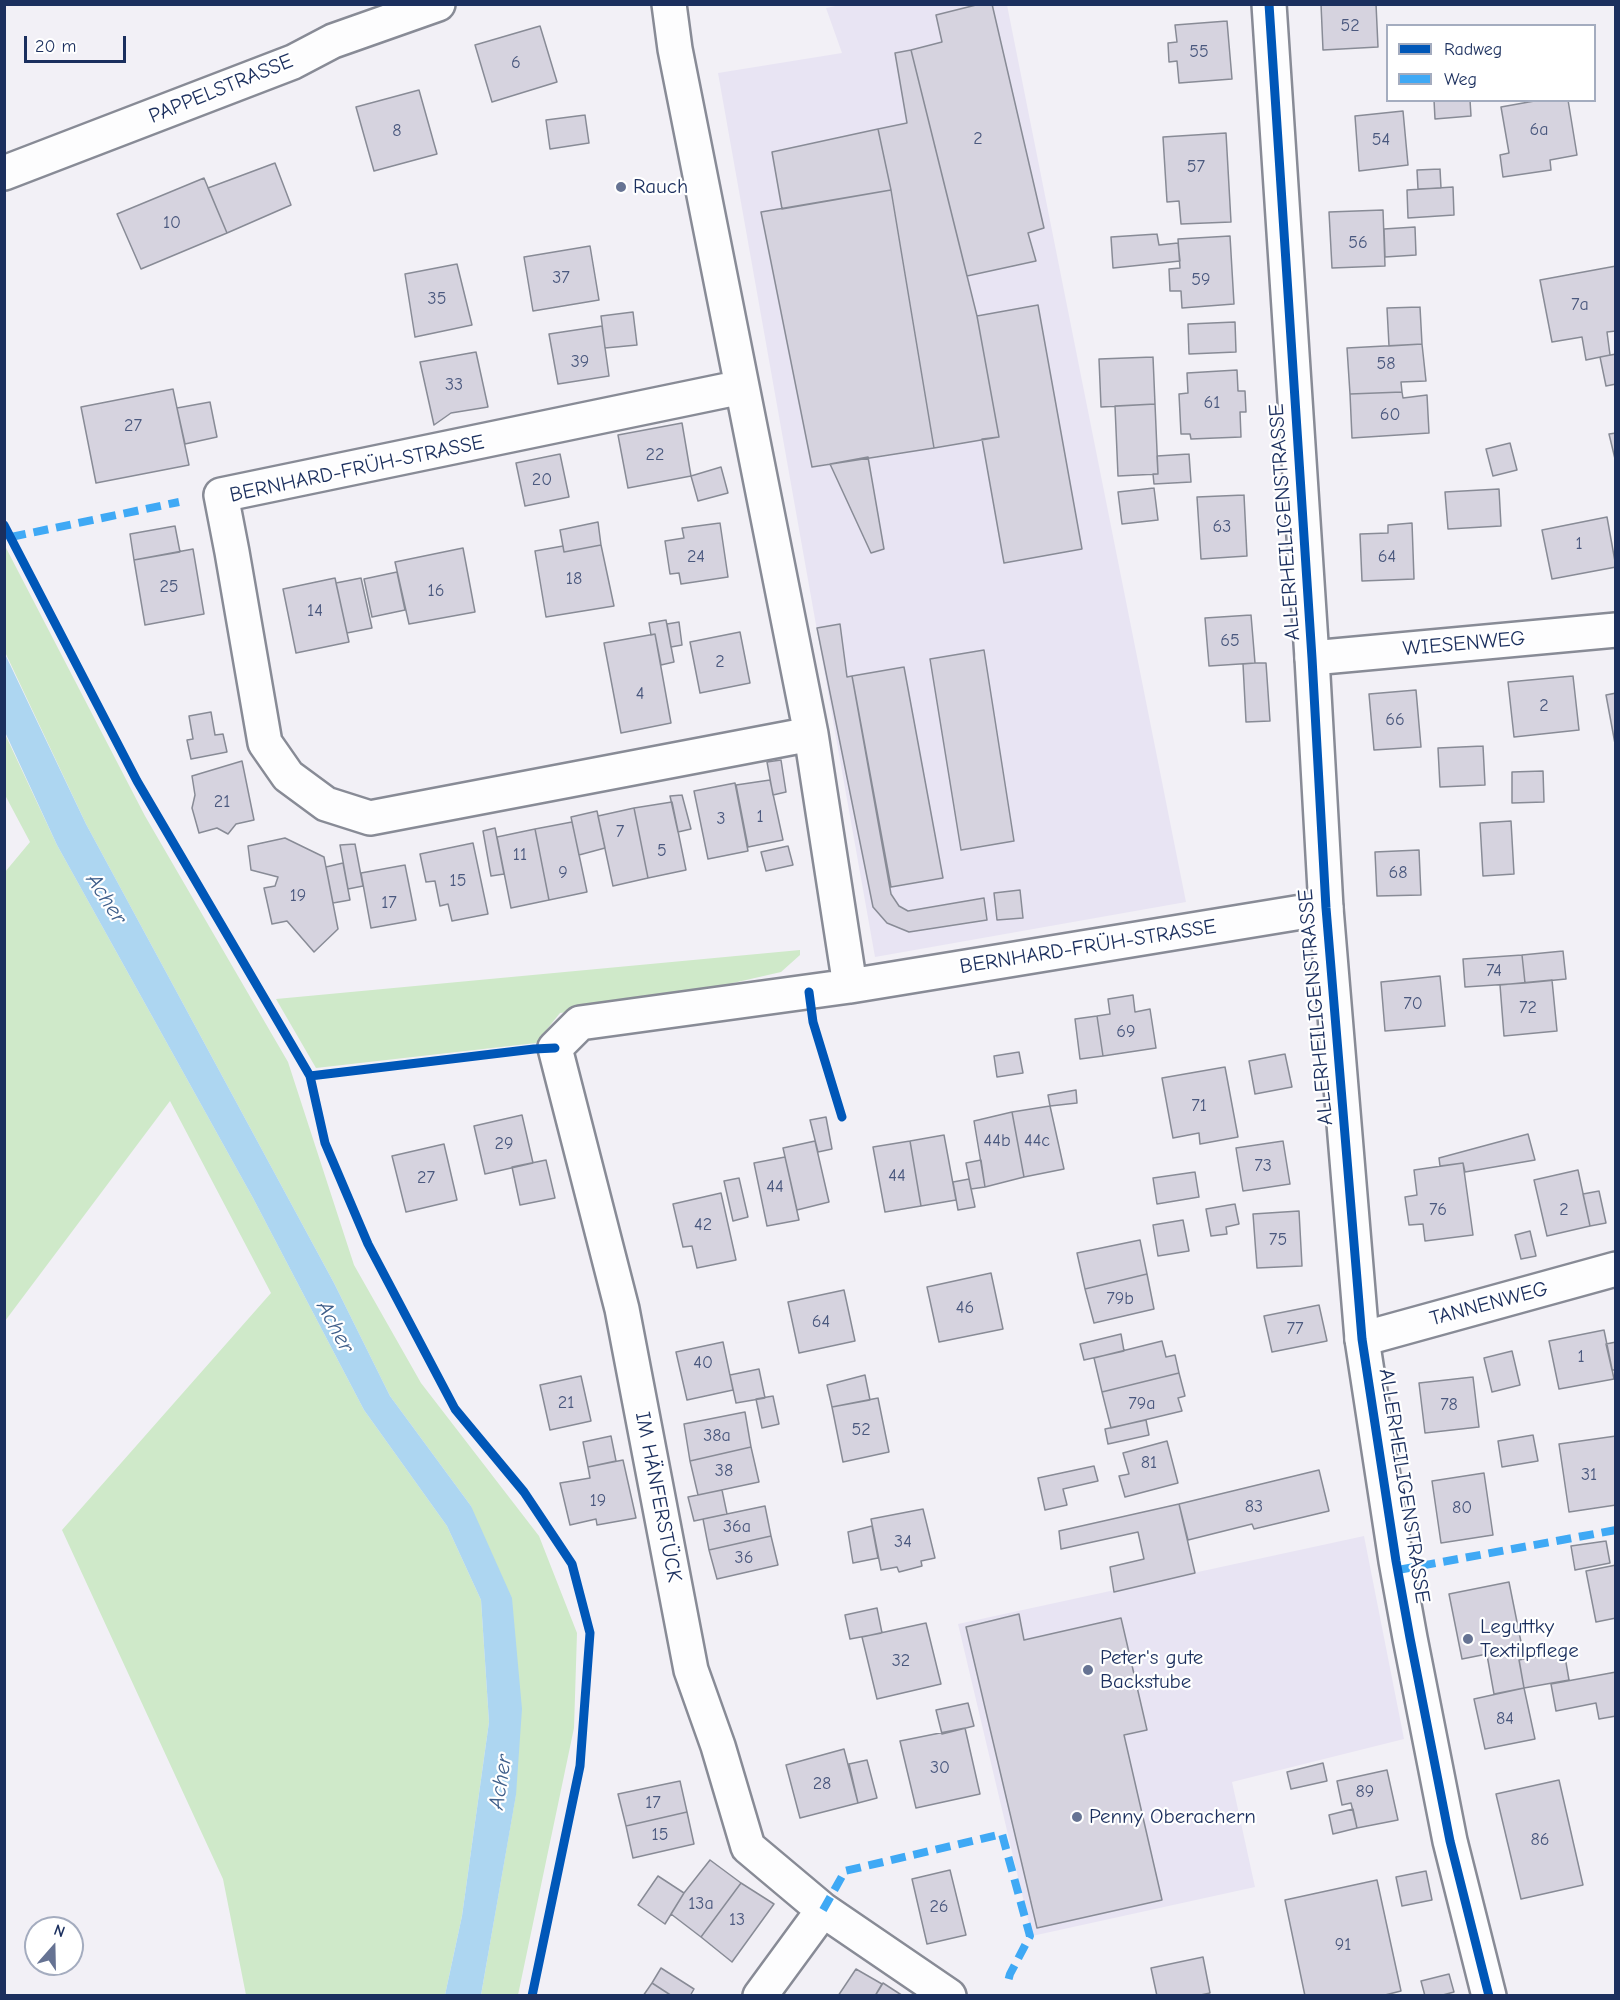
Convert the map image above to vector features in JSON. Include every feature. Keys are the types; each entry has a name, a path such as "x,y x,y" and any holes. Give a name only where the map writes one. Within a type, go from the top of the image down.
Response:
{"street":[{"name":"PAPPELSTRASSE","path":"4,173 293,62 333,41 438,4"},
{"path":"669,4 675,49 811,734 850,986"},
{"name":"ALLERHEILIGENSTRASSE","path":"1269,4 1326,908 1362,1339 1410,1638 1450,1841 1489,1995"},
{"name":"BERNHARD-FRÜH-STRASSE","path":"742,387 221,495 265,743 288,776 326,804 370,818 811,734"},
{"name":"WIESENWEG","path":"1312,658 1616,630"},
{"name":"BERNHARD-FRÜH-STRASSE","path":"555,1048 579,1023 850,986 1326,908"},
{"name":"IM HÄNFERSTÜCK","path":"555,1048 622,1309 691,1670 748,1847 823,1910 949,1995"},
{"name":"TANNENWEG","path":"1362,1339 1616,1269"},
{"path":"760,1995 823,1910"}],"shaded area":[{"path":"845,4 1007,5 1186,902 875,957 718,73 842,53 826,8"},
{"path":"1364,1536 1404,1739 1232,1782 1255,1887 1032,1936 958,1624"}],"green space":[{"path":"4,544 145,816 288,1062 354,1265 421,1383 539,1536 577,1633 574,1728 518,1995 481,1995 516,1794 471,1506 390,1396 334,1283 86,824 5,652"},
{"path":"4,732 57,845 253,1198 364,1410 447,1526 481,1600 489,1722 462,1916 445,1995 246,1995 223,1879 62,1530 271,1293 170,1101 5,1321 5,872 30,842 5,795"},
{"path":"800,950 800,955 781,972 733,983 723,993 560,1013 536,1043 316,1068 276,999"}],"water":[{"name":"Acher","path":"4,652 86,824 334,1283 390,1396 471,1506 512,1598 522,1709 516,1795 481,1995 445,1995 462,1916 489,1722 481,1600 447,1526 364,1410 253,1198 57,845 5,732"}],"building":[{"path":"980,4 992,4 1044,228 1028,233 1036,261 967,276 911,50 942,42 936,15"},
{"path":"1321,4 1376,4 1378,47 1323,50"},
{"path":"1227,21 1232,79 1179,83 1177,61 1169,62 1168,43 1177,42 1175,25"},
{"path":"540,26 557,82 492,102 475,45"},
{"path":"911,50 977,316 999,437 934,448 891,190 878,129 907,123 895,53"},
{"path":"419,90 437,154 374,171 356,107"},
{"path":"1434,102 1470,102 1471,116 1435,119"},
{"path":"1529,102 1568,102 1577,155 1550,160 1551,170 1503,177 1500,155 1509,153 1501,107"},
{"path":"1403,111 1408,165 1359,171 1355,116"},
{"path":"585,115 589,143 550,149 546,120"},
{"path":"878,129 891,190 782,209 772,152"},
{"path":"1226,133 1231,222 1181,224 1179,201 1167,202 1163,137"},
{"path":"275,163 291,205 227,233 208,188"},
{"path":"1440,169 1441,188 1418,189 1417,170"},
{"path":"204,178 227,233 141,269 117,214"},
{"path":"1453,187 1454,215 1408,218 1407,190"},
{"path":"891,190 934,448 812,467 761,212"},
{"path":"1383,210 1385,266 1332,268 1329,212"},
{"path":"1415,227 1416,255 1385,257 1384,229"},
{"path":"1157,234 1159,245 1178,243 1180,261 1113,268 1111,237"},
{"path":"1230,236 1234,304 1182,308 1181,291 1170,291 1169,269 1180,268 1178,239"},
{"path":"590,246 599,300 533,311 524,257"},
{"path":"457,264 472,325 415,337 405,274"},
{"path":"1616,266 1616,331 1607,332 1610,355 1586,360 1582,337 1552,342 1540,280"},
{"path":"1038,305 1082,549 1004,563 982,439 999,437 977,316"},
{"path":"1420,307 1422,344 1389,346 1387,308"},
{"path":"633,312 637,345 605,348 601,316"},
{"path":"1235,322 1236,352 1189,354 1188,324"},
{"path":"602,326 609,376 558,384 549,334"},
{"path":"1422,344 1426,381 1401,382 1402,392 1350,394 1347,348"},
{"path":"476,352 488,407 451,413 434,425 420,362"},
{"path":"1616,354 1616,384 1606,386 1600,357"},
{"path":"1153,357 1155,404 1101,407 1099,359"},
{"path":"1237,370 1238,391 1245,391 1246,412 1240,412 1241,437 1191,439 1190,434 1181,434 1179,394 1188,393 1187,373"},
{"path":"173,389 189,465 96,483 81,407"},
{"path":"1402,392 1403,398 1427,395 1429,433 1352,438 1350,394"},
{"path":"210,402 217,437 185,444 177,408"},
{"path":"1155,404 1158,474 1118,476 1115,406"},
{"path":"682,423 691,476 628,488 618,435"},
{"path":"1616,433 1616,463 1609,434"},
{"path":"1510,443 1517,470 1493,476 1486,449"},
{"path":"560,454 569,497 525,506 516,463"},
{"path":"1189,454 1191,482 1154,484 1153,474 1158,474 1157,456"},
{"path":"868,457 884,549 871,553 830,464"},
{"path":"721,467 728,493 698,501 691,476"},
{"path":"1154,488 1158,520 1122,524 1118,492"},
{"path":"1499,489 1501,526 1448,529 1445,492"},
{"path":"1244,495 1247,556 1201,559 1197,497"},
{"path":"1607,517 1616,567 1552,579 1542,530"},
{"path":"598,522 601,545 564,552 560,530"},
{"path":"720,523 728,577 681,584 679,573 670,574 665,541 684,538 682,528"},
{"path":"1412,523 1414,579 1362,581 1360,534 1388,533 1388,525"},
{"path":"175,526 180,552 134,560 130,534"},
{"path":"601,545 614,606 546,617 535,551 563,546 564,552"},
{"path":"463,548 475,612 409,624 395,562"},
{"path":"193,549 204,614 145,625 134,560"},
{"path":"397,572 405,610 372,617 364,579"},
{"path":"335,578 349,642 296,653 283,589"},
{"path":"361,578 372,628 347,633 336,583"},
{"path":"1251,615 1255,663 1209,666 1205,618"},
{"path":"666,620 674,662 661,665 655,634 651,635 649,623"},
{"path":"679,622 682,645 671,647 667,624"},
{"path":"840,624 847,677 852,676 891,894 899,906 908,911 984,898 987,920 909,932 887,923 873,907 817,628"},
{"path":"740,632 750,683 700,693 690,642"},
{"path":"655,634 671,723 621,733 604,643"},
{"path":"984,650 1014,841 961,850 930,659"},
{"path":"1266,663 1270,721 1246,722 1243,664"},
{"path":"904,667 943,878 891,887 852,676"},
{"path":"1573,676 1579,730 1514,737 1508,682"},
{"path":"1416,690 1421,747 1374,750 1369,694"},
{"path":"1616,693 1616,749 1606,695"},
{"path":"211,712 215,735 223,734 227,752 191,759 187,740 193,739 189,716"},
{"path":"1483,746 1485,785 1440,787 1438,748"},
{"path":"781,760 786,792 773,795 767,762"},
{"path":"242,761 254,820 236,824 228,834 217,828 199,833 192,808 195,795 192,776"},
{"path":"1543,771 1544,802 1512,803 1512,772"},
{"path":"770,780 783,840 748,847 736,785"},
{"path":"735,783 748,851 708,859 694,791"},
{"path":"682,795 691,829 678,832 670,796"},
{"path":"672,802 686,870 648,878 634,808"},
{"path":"634,808 648,878 613,886 598,816"},
{"path":"597,811 605,848 579,855 571,817"},
{"path":"1511,821 1514,874 1483,876 1480,823"},
{"path":"572,822 587,892 549,900 535,829"},
{"path":"495,828 504,874 491,876 483,831"},
{"path":"535,829 549,900 511,908 497,837"},
{"path":"285,838 324,857 338,929 314,952 287,921 272,924 264,888 275,886 278,877 251,870 248,846"},
{"path":"473,843 488,914 452,921 448,904 440,906 435,881 426,882 420,854"},
{"path":"355,844 363,886 348,889 340,845"},
{"path":"788,846 793,865 766,871 761,852"},
{"path":"1419,850 1421,895 1377,896 1375,852"},
{"path":"343,863 350,900 333,903 326,867"},
{"path":"405,865 416,920 371,928 361,873"},
{"path":"1020,890 1023,918 997,920 994,893"},
{"path":"1563,951 1566,979 1525,983 1522,955"},
{"path":"1522,955 1525,983 1465,987 1463,959"},
{"path":"1440,976 1445,1026 1385,1031 1381,982"},
{"path":"1552,980 1557,1031 1504,1036 1500,985"},
{"path":"1133,995 1135,1012 1150,1009 1156,1048 1103,1056 1097,1016 1110,1014 1108,999"},
{"path":"1097,1016 1103,1056 1080,1059 1075,1019"},
{"path":"1019,1052 1023,1073 997,1077 994,1056"},
{"path":"1285,1054 1292,1087 1255,1094 1249,1061"},
{"path":"1225,1067 1238,1137 1200,1144 1199,1133 1173,1138 1162,1078"},
{"path":"1076,1090 1077,1103 1050,1106 1048,1095"},
{"path":"1050,1106 1064,1169 1024,1177 1012,1112"},
{"path":"1012,1112 1024,1177 985,1187 974,1121"},
{"path":"522,1115 533,1163 485,1174 474,1126"},
{"path":"826,1117 832,1149 818,1152 810,1120"},
{"path":"1528,1134 1535,1160 1465,1172 1463,1163 1440,1166 1439,1158"},
{"path":"944,1135 956,1200 921,1206 910,1141"},
{"path":"815,1141 829,1202 797,1210 783,1148"},
{"path":"910,1141 921,1206 885,1212 873,1147"},
{"path":"1283,1141 1290,1184 1243,1191 1236,1148"},
{"path":"444,1144 457,1200 406,1212 392,1156"},
{"path":"785,1157 799,1220 767,1226 754,1163"},
{"path":"546,1160 555,1198 520,1205 512,1167"},
{"path":"981,1160 985,1187 971,1189 966,1163"},
{"path":"1463,1163 1473,1235 1425,1241 1423,1224 1409,1225 1405,1197 1417,1195 1414,1170"},
{"path":"1578,1170 1590,1226 1547,1236 1534,1180"},
{"path":"1195,1172 1199,1197 1157,1204 1153,1178"},
{"path":"739,1178 748,1217 733,1221 724,1181"},
{"path":"969,1179 975,1207 958,1210 953,1182"},
{"path":"1599,1191 1606,1223 1590,1226 1583,1194"},
{"path":"721,1193 736,1260 697,1268 692,1246 683,1247 673,1204"},
{"path":"1235,1204 1239,1224 1226,1227 1227,1234 1211,1236 1206,1209"},
{"path":"1299,1211 1302,1266 1257,1268 1253,1214"},
{"path":"1183,1220 1189,1251 1158,1256 1153,1225"},
{"path":"1530,1231 1536,1256 1521,1259 1515,1235"},
{"path":"1140,1240 1147,1274 1085,1289 1077,1253"},
{"path":"991,1273 1003,1329 939,1342 927,1287"},
{"path":"1147,1274 1154,1309 1094,1323 1085,1289"},
{"path":"844,1290 855,1341 799,1353 788,1302"},
{"path":"1319,1305 1327,1341 1272,1352 1264,1316"},
{"path":"1604,1330 1614,1379 1559,1389 1549,1341"},
{"path":"1121,1334 1124,1351 1084,1360 1080,1344"},
{"path":"1162,1341 1166,1357 1175,1355 1179,1373 1102,1392 1094,1358"},
{"path":"723,1342 733,1390 687,1400 676,1352"},
{"path":"1616,1342 1616,1370 1612,1370 1606,1344"},
{"path":"1512,1351 1520,1385 1492,1392 1484,1358"},
{"path":"759,1369 765,1398 736,1403 730,1375"},
{"path":"1179,1373 1185,1396 1178,1398 1182,1411 1111,1428 1102,1392"},
{"path":"865,1375 870,1400 832,1407 827,1385"},
{"path":"581,1376 591,1421 550,1430 540,1385"},
{"path":"1473,1377 1479,1427 1425,1433 1419,1383"},
{"path":"773,1396 779,1424 762,1428 756,1399"},
{"path":"878,1398 889,1452 843,1462 832,1407"},
{"path":"745,1412 751,1447 690,1461 684,1424"},
{"path":"1146,1420 1149,1435 1108,1444 1105,1429"},
{"path":"1533,1435 1538,1461 1502,1467 1498,1441"},
{"path":"611,1436 616,1461 588,1467 583,1442"},
{"path":"1616,1436 1616,1505 1569,1512 1559,1444"},
{"path":"1167,1441 1178,1483 1125,1497 1119,1476 1129,1474 1123,1453"},
{"path":"751,1447 759,1482 698,1495 690,1461"},
{"path":"623,1460 636,1518 597,1525 596,1519 570,1525 560,1483 590,1478 588,1467"},
{"path":"1094,1466 1098,1481 1063,1489 1067,1505 1045,1510 1038,1478"},
{"path":"1319,1470 1329,1511 1254,1529 1252,1524 1188,1540 1179,1504"},
{"path":"1484,1473 1493,1535 1441,1543 1432,1481"},
{"path":"722,1490 727,1514 694,1521 688,1497"},
{"path":"1179,1504 1195,1573 1114,1592 1110,1567 1144,1559 1138,1532 1061,1549 1059,1531"},
{"path":"765,1506 771,1536 709,1550 703,1519"},
{"path":"923,1509 935,1558 921,1561 922,1566 899,1572 897,1567 881,1570 871,1519"},
{"path":"872,1526 878,1558 853,1563 848,1532"},
{"path":"771,1536 778,1565 717,1579 709,1550"},
{"path":"1606,1541 1610,1563 1575,1570 1571,1546"},
{"path":"1616,1565 1616,1618 1596,1622 1586,1571"},
{"path":"1509,1582 1522,1647 1462,1659 1449,1594"},
{"path":"877,1608 882,1633 850,1639 845,1615"},
{"name":"Penny Oberachern","path":"1019,1614 1024,1640 1121,1618 1147,1730 1124,1735 1162,1900 1037,1928 966,1627"},
{"path":"926,1623 941,1684 877,1699 862,1637"},
{"path":"1517,1648 1524,1688 1494,1694 1487,1655"},
{"path":"1564,1651 1569,1680 1524,1688 1519,1660"},
{"path":"1616,1672 1616,1716 1599,1719 1596,1703 1556,1711 1551,1684"},
{"path":"1524,1688 1535,1739 1485,1749 1474,1699"},
{"path":"968,1703 974,1726 942,1734 936,1710"},
{"path":"965,1728 980,1794 916,1808 900,1741"},
{"path":"844,1749 858,1803 800,1818 786,1765"},
{"path":"867,1760 877,1798 858,1803 849,1764"},
{"path":"1323,1763 1327,1781 1291,1789 1287,1772"},
{"path":"1387,1770 1398,1820 1357,1828 1351,1803 1342,1805 1337,1781"},
{"path":"1559,1780 1583,1885 1521,1899 1496,1794"},
{"path":"680,1781 687,1812 626,1826 618,1794"},
{"path":"1353,1809 1357,1828 1333,1834 1329,1815"},
{"path":"687,1812 694,1844 633,1858 626,1826"},
{"path":"710,1860 741,1883 701,1937 671,1914"},
{"path":"950,1870 966,1935 927,1944 912,1879"},
{"path":"1426,1871 1432,1900 1402,1906 1396,1877"},
{"path":"658,1876 684,1893 665,1924 638,1905"},
{"path":"1377,1880 1401,1991 1381,1996 1305,1996 1285,1900"},
{"path":"741,1883 774,1904 732,1962 701,1937"},
{"path":"1203,1957 1210,1993 1196,1996 1157,1996 1151,1968"},
{"path":"661,1968 694,1989 690,1996 672,1996 652,1983"},
{"path":"856,1969 882,1984 875,1996 838,1996"},
{"path":"1449,1974 1454,1992 1439,1996 1425,1996 1421,1981"},
{"path":"652,1983 672,1996 643,1996"},
{"path":"883,1983 903,1996 875,1996"}],"marked path":[{"path":"11,537 179,502"},
{"path":"1398,1570 1616,1530"},
{"path":"823,1910 845,1871 1002,1834 1030,1936 1010,1974 1007,1985"}],"cycle path":[{"path":"1269,4 1326,908 1362,1339 1410,1638 1450,1841 1489,1996"},
{"path":"4,525 137,781 310,1076 325,1143 368,1244 455,1409 524,1492 572,1564 590,1633 580,1766 532,1996"},
{"path":"809,992 813,1022 842,1117"},
{"path":"310,1076 555,1048"}],"place":[{"name":"Rauch","path":"621,187"},
{"name":"Leguttky Textilpflege","path":"1468,1639"},
{"name":"Peter's gute Backstube","path":"1088,1670"},
{"name":"Penny Oberachern","path":"1077,1817"}]}
